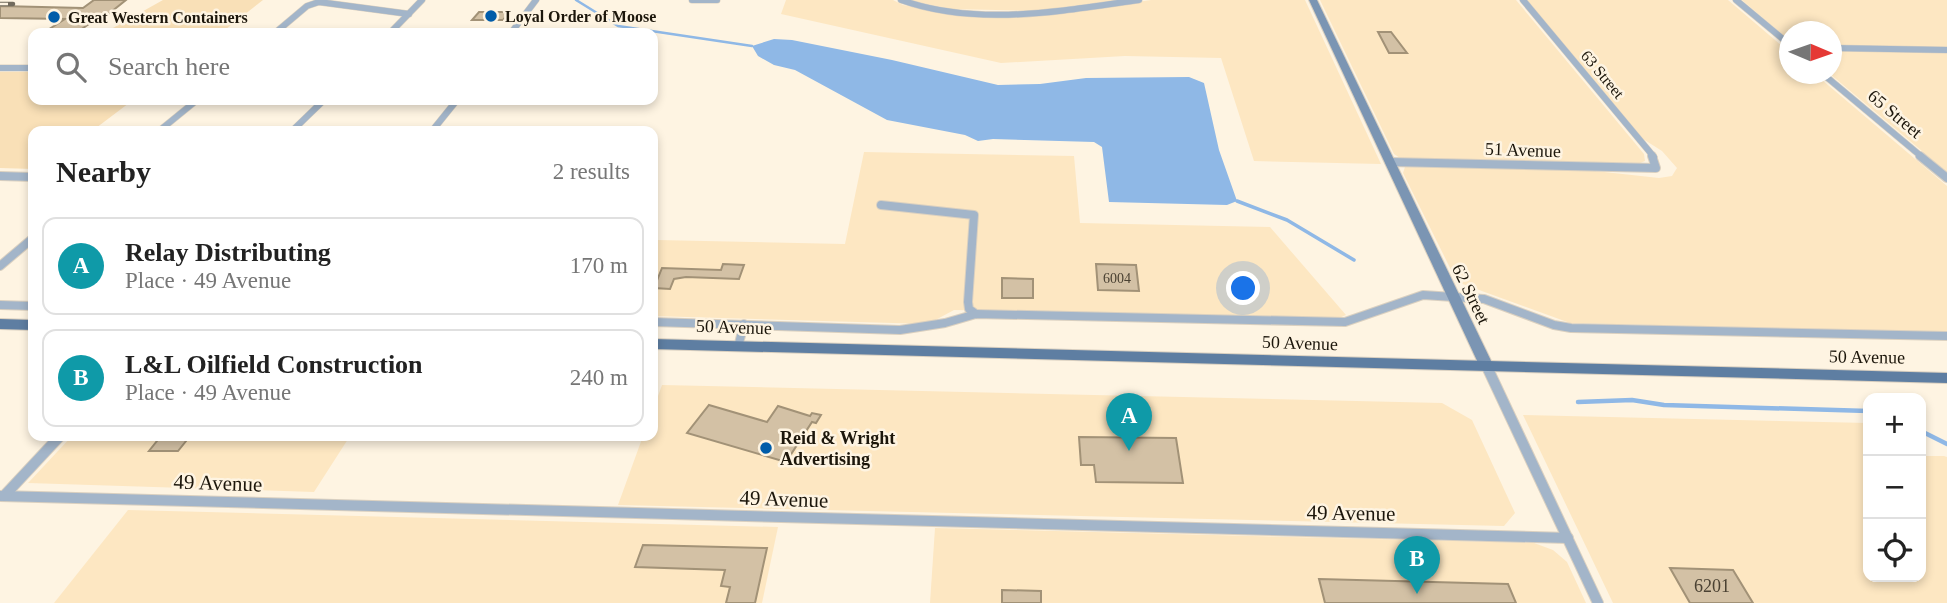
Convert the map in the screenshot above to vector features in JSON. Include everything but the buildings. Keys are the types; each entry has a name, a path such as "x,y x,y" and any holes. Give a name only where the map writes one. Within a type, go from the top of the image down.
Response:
{"main road":[{"name":"62 Street","path":"1313,0 1487,367"},
{"path":"0,324 28,325"},
{"name":"50 Avenue","path":"658,344 1947,378"}],"street":[{"path":"395,28 422,0"},
{"path":"515,28 536,0"},
{"path":"692,0 717,0"},
{"path":"901,0 946,12 1035,13 1139,0"},
{"name":"63 Street","path":"1523,0 1652,155 1656,168"},
{"path":"1736,0 1779,36"},
{"path":"281,28 307,6 319,2 409,14"},
{"path":"1842,48 1947,50"},
{"path":"0,68 28,68"},
{"name":"65 Street","path":"1835,84 1947,178"},
{"path":"165,126 191,105"},
{"path":"297,126 319,105"},
{"path":"436,126 453,105"},
{"name":"51 Avenue","path":"1390,162 1656,168"},
{"path":"0,176 28,177"},
{"path":"881,205 974,215 968,302 969,309 976,314"},
{"path":"0,266 28,242"},
{"path":"658,322 901,330 932,326 976,314 1345,322 1423,295 1493,302 1554,325 1572,328 1947,336"},
{"path":"0,305 28,306"},
{"path":"738,347 744,324"},
{"name":"62 Street","path":"1487,367 1598,603"},
{"path":"2,496 55,441"},
{"name":"49 Avenue","path":"2,496 1568,538"}],"shaded area":[{"path":"163,0 263,0 227,28 113,28"},
{"path":"786,0 893,0 903,5 948,14 1049,15 1151,0 1305,0 1381,164 1254,161 1221,58 1125,56 1001,63 781,14"},
{"path":"908,0 1119,0 1034,11 951,9"},
{"path":"1320,0 1516,0 1644,154 1645,161 1400,158 1394,154"},
{"path":"1527,0 1728,0 1779,43 1779,84 1827,84 1947,186 1947,332 1570,323 1457,282 1403,173 1405,167 1586,170 1659,178 1672,176 1677,168 1662,151 1643,139"},
{"path":"1742,0 1947,0 1947,172 1842,84 1842,21 1779,21 1779,31"},
{"path":"0,72 28,72 28,105 126,105 99,126 28,126 28,169 0,168"},
{"path":"864,152 1074,156 1080,223 1270,227 1346,315 1339,318 954,310 928,324 658,316 658,240 845,244"},
{"path":"662,385 1442,403 1472,420 1515,513 1504,526 618,505 641,441 658,441 658,396"},
{"path":"1523,415 1863,423 1863,582 1926,582 1926,456 1947,457 1947,603 1613,603"},
{"path":"67,441 347,441 314,492 28,483"},
{"path":"128,510 778,527 762,603 54,603"},
{"path":"935,528 1534,543 1553,550 1567,562 1586,603 930,603"}],"water":[{"path":"774,39 792,40 892,60 998,85 1040,84 1086,78 1189,77 1204,83 1219,150 1237,201 1227,205 1109,202 1102,147 1094,142 993,139 978,141 965,135 887,120 795,70 774,65 758,56 752,46"}],"waterway":[{"path":"576,0 618,26 631,28"},
{"path":"658,32 752,46"},
{"path":"1237,201 1287,220 1354,260"},
{"path":"1578,402 1632,400 1664,405 1863,411"},
{"path":"1926,434 1947,444"}],"railway":[{"path":"0,4 13,4"}],"place":[{"name":"Loyal Order of Moose","path":"491,16"},
{"name":"Great Western Containers","path":"54,17"},
{"name":"Reid & Wright Advertising","path":"766,448"},
{"name":"Relay Distributing","path":"1129,451"},
{"name":"L&L Oilfield Construction","path":"1417,594"}]}
